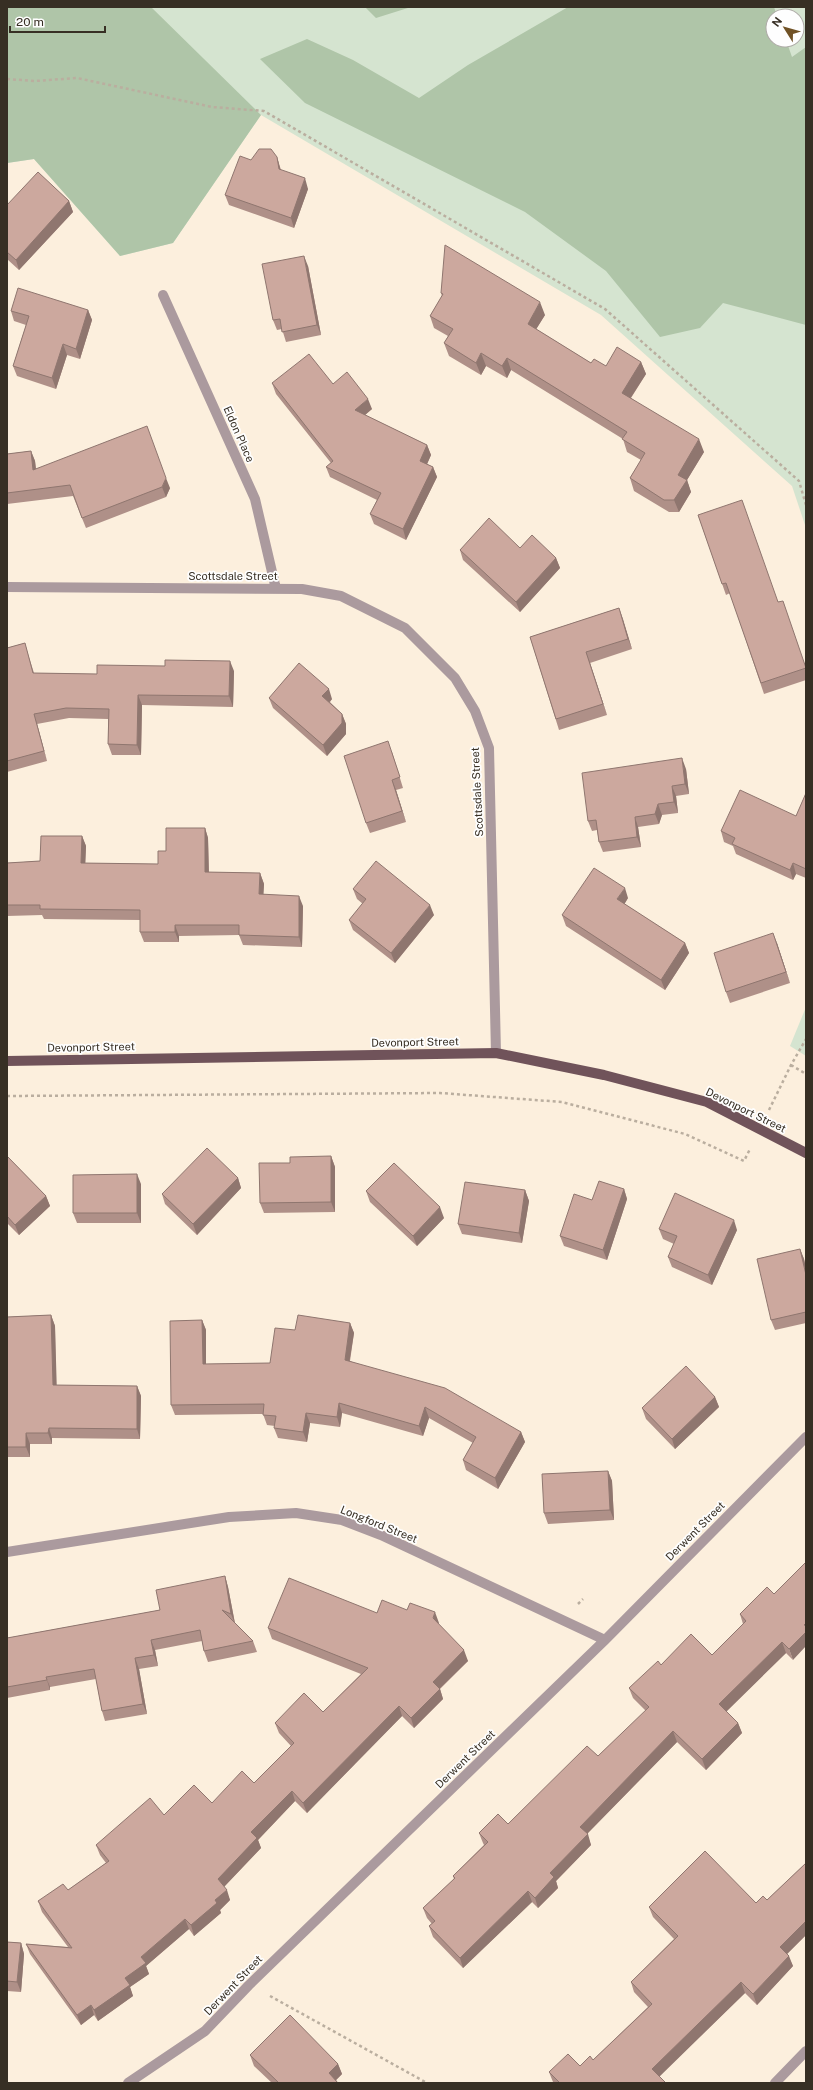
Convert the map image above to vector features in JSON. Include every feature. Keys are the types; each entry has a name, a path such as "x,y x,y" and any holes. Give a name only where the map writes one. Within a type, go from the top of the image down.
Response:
{"main road":[{"name":"Devonport Street","path":"7,1061 496,1053 604,1075 707,1102 806,1153"}],"street":[{"name":"Eldon Place","path":"163,295 256,499 276,589"},
{"name":"Scottsdale Street","path":"7,587 302,589 341,596 404,628 455,678 475,711 489,748 496,1053"},
{"name":"Derwent Street","path":"128,2083 205,2031 249,1985 605,1640 806,1437"},
{"name":"Longford Street","path":"7,1552 228,1517 296,1513 342,1520 381,1535 605,1640"},
{"path":"775,2083 806,2051"}],"path":[{"path":"7,79 34,81 77,78 212,107 264,111 605,309 799,481 806,505"},
{"path":"806,1039 791,1065 806,1074"},
{"path":"7,1096 440,1093 562,1102 685,1134 744,1161"},
{"path":"249,1985 427,2083"}],"green space":[{"path":"7,7 806,7 806,528 792,486 601,315 261,115 173,243 120,256 34,159 7,163"},
{"path":"7,7 151,7 261,115 173,243 120,256 34,159 7,163"},
{"path":"365,7 411,7 376,18"},
{"path":"568,7 774,7 765,8 765,48 789,48 792,57 806,47 806,325 723,303 700,328 660,337 606,271 525,212 305,103 260,59 307,39 353,60 419,98 468,65"},
{"path":"806,1007 806,1056 790,1046"}],"building":[{"path":"259,149 271,149 277,157 279,169 305,178 291,218 225,195 240,156 251,160"},
{"path":"38,172 69,201 16,260 7,252 7,205"},
{"path":"445,245 540,302 528,324 591,363 594,359 606,366 617,347 641,362 622,393 699,439 678,475 687,480 674,500 664,500 630,478 645,453 622,439 627,432 507,358 502,366 481,353 476,363 444,343 453,329 430,316 443,294 441,293"},
{"path":"304,256 317,325 282,332 280,319 273,320 262,264"},
{"path":"18,288 88,310 76,349 63,344 52,378 13,366 29,316 11,311"},
{"path":"309,354 333,384 347,372 368,399 355,410 427,445 420,461 433,467 403,529 370,514 381,493 326,467 333,461 272,383"},
{"path":"147,426 166,478 162,487 82,518 70,485 7,493 7,454 31,451 33,470"},
{"path":"742,500 778,602 783,601 806,668 761,683 726,583 722,584 698,515"},
{"path":"489,518 520,548 532,535 556,558 516,602 460,550"},
{"path":"619,608 628,639 586,652 603,704 556,719 530,637"},
{"path":"25,643 33,673 97,674 97,665 165,666 165,660 230,661 229,696 138,695 137,745 108,744 109,709 66,708 34,714 44,751 7,761 7,648"},
{"path":"299,663 329,689 322,696 342,714 342,723 323,745 269,698"},
{"path":"388,741 400,777 392,780 402,811 366,823 344,756"},
{"path":"682,758 685,784 672,786 674,802 658,804 655,814 635,817 637,837 599,842 596,820 588,821 582,773"},
{"path":"740,790 796,816 806,793 806,869 793,863 790,870 732,844 735,838 721,831"},
{"path":"166,828 205,828 205,872 260,873 259,894 299,896 299,937 239,935 239,925 175,925 175,932 140,932 140,910 40,909 40,905 7,905 7,863 40,861 41,836 82,836 81,863 158,864 158,851 166,851"},
{"path":"376,861 430,905 391,953 349,920 366,899 353,889"},
{"path":"594,868 625,888 617,899 685,943 661,980 562,915"},
{"path":"773,933 786,972 726,992 714,953"},
{"path":"207,1148 238,1178 193,1224 162,1194"},
{"path":"7,1156 46,1196 15,1225 7,1216"},
{"path":"331,1156 331,1202 260,1203 259,1163 290,1163 290,1157"},
{"path":"394,1163 440,1207 413,1236 366,1191"},
{"path":"137,1174 137,1213 73,1213 73,1175"},
{"path":"599,1181 624,1189 603,1250 560,1236 574,1194 592,1200"},
{"path":"465,1182 525,1190 519,1233 458,1224"},
{"path":"675,1193 734,1220 708,1275 668,1257 677,1236 659,1229"},
{"path":"800,1249 806,1275 806,1312 771,1320 757,1259"},
{"path":"51,1315 53,1385 137,1386 137,1429 49,1428 48,1433 26,1433 26,1447 7,1447 7,1317"},
{"path":"298,1315 350,1323 345,1360 445,1388 521,1432 495,1478 463,1460 476,1437 425,1407 419,1426 339,1403 337,1417 306,1413 303,1432 274,1428 276,1416 263,1415 264,1404 171,1405 170,1321 202,1320 203,1364 270,1363 275,1328 295,1330"},
{"path":"686,1366 715,1397 672,1439 642,1408"},
{"path":"608,1471 610,1510 544,1513 542,1474"},
{"path":"806,1562 806,1623 804,1625 806,1626 806,1632 789,1649 782,1642 719,1704 738,1723 702,1759 673,1731 580,1827 588,1834 550,1873 554,1877 535,1898 528,1891 460,1958 429,1926 435,1921 423,1908 455,1878 453,1876 488,1842 479,1833 498,1814 508,1824 587,1746 598,1756 649,1707 629,1688 658,1661 661,1665 691,1634 712,1655 746,1621 740,1614 767,1587 774,1594"},
{"path":"225,1576 231,1614 222,1610 253,1641 204,1651 200,1630 151,1640 154,1655 135,1658 143,1704 102,1711 94,1669 46,1677 47,1680 7,1687 7,1638 160,1610 156,1590"},
{"path":"289,1578 377,1613 382,1600 407,1610 410,1603 435,1612 433,1618 464,1650 433,1682 440,1689 411,1718 399,1706 303,1803 292,1791 251,1832 257,1838 218,1879 227,1890 215,1900 217,1903 191,1925 185,1919 141,1957 146,1963 125,1978 130,1985 94,2010 91,2005 77,2015 26,1944 72,1948 38,1901 63,1884 68,1890 109,1861 96,1845 150,1798 164,1815 194,1785 212,1803 242,1771 254,1783 294,1743 275,1723 304,1693 323,1712 368,1668 268,1628"},
{"path":"705,1851 756,1903 763,1896 767,1900 806,1863 806,1921 780,1947 789,1956 753,1994 741,1982 652,2069 665,2082 664,2083 560,2083 549,2072 568,2054 580,2066 590,2056 593,2060 652,2004 631,1982 678,1936 649,1907"},
{"path":"7,1942 21,1943 17,1982 7,1981"},
{"path":"290,2015 338,2064 329,2073 338,2083 279,2083 250,2055"}]}
